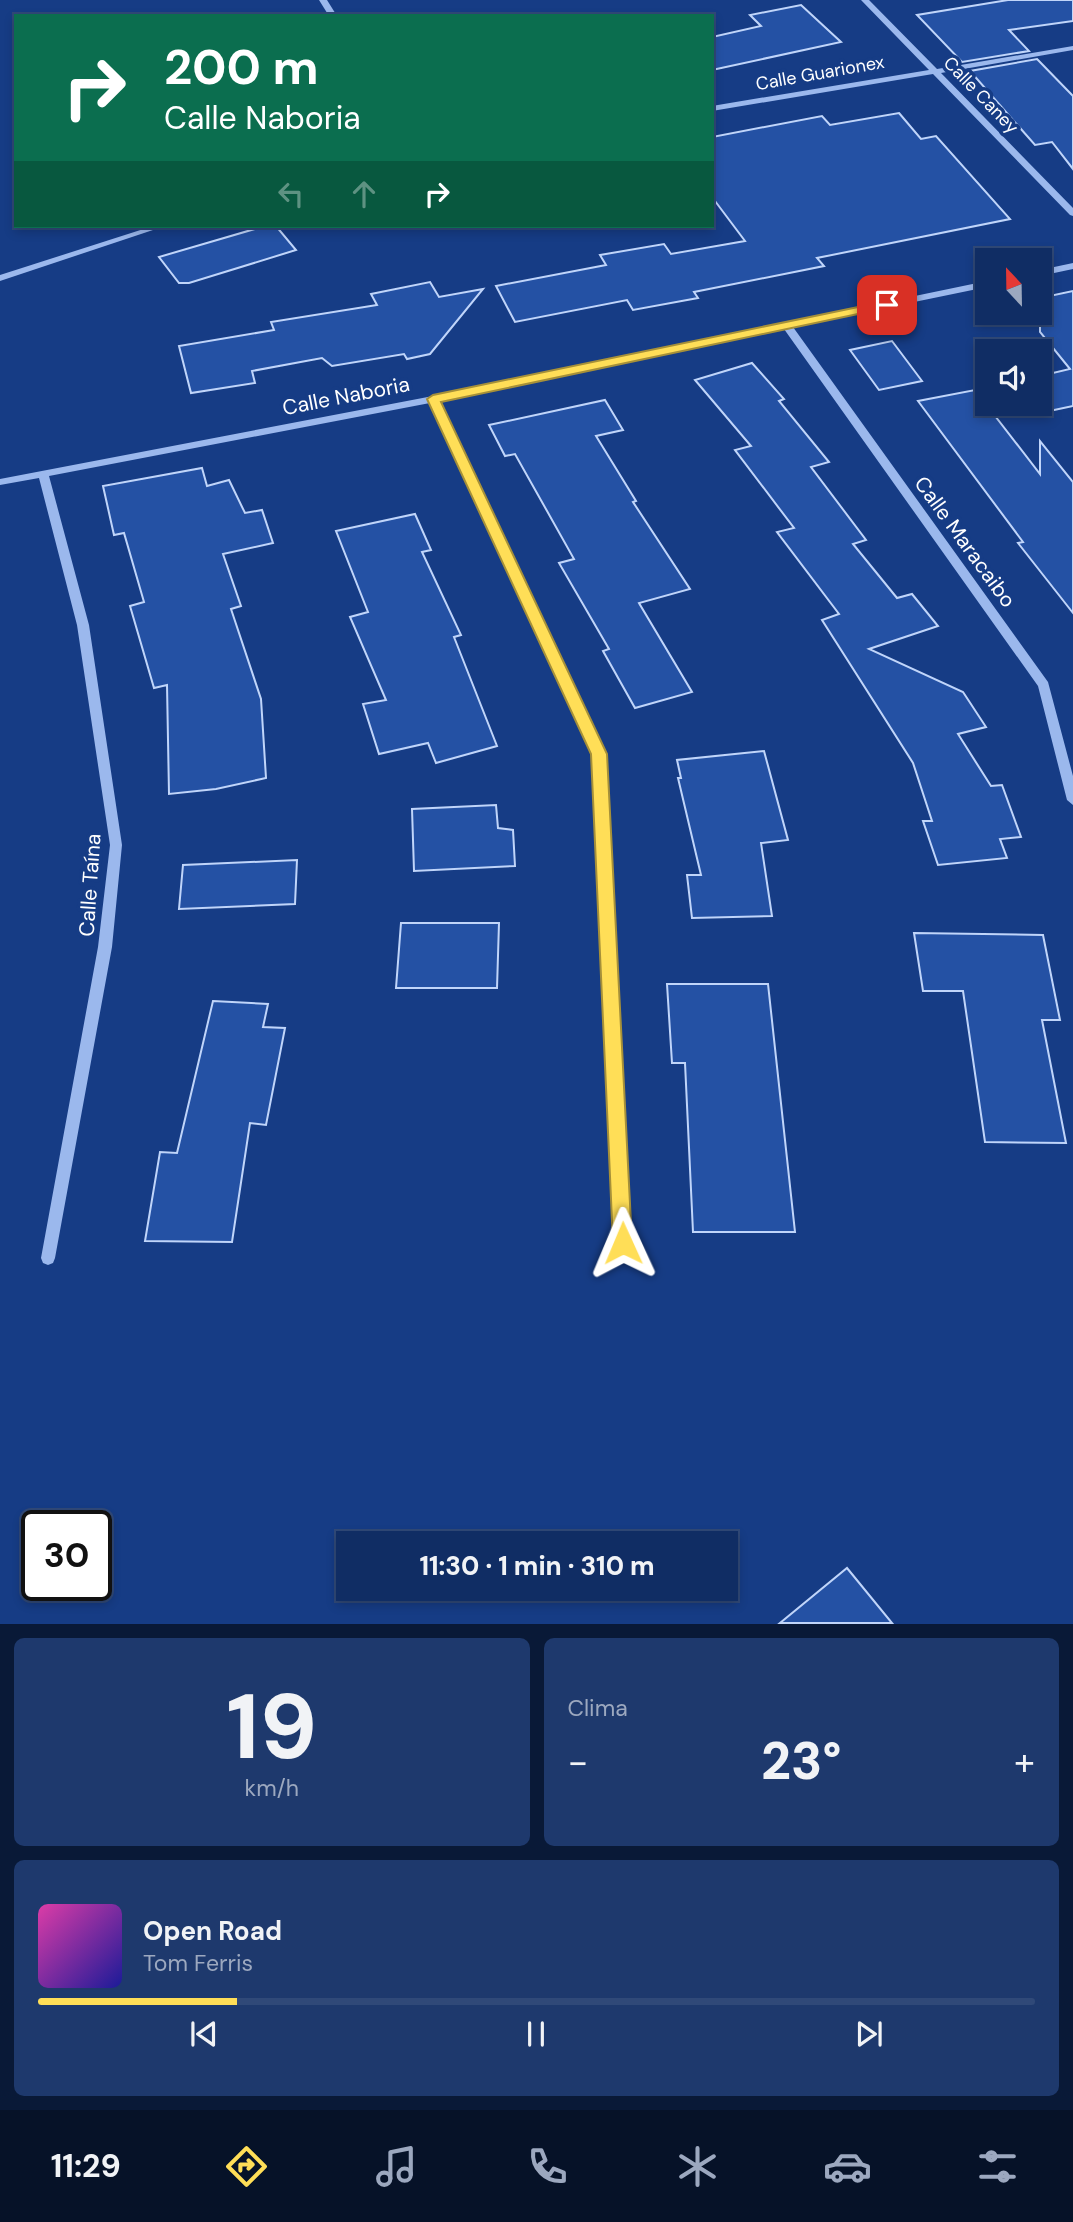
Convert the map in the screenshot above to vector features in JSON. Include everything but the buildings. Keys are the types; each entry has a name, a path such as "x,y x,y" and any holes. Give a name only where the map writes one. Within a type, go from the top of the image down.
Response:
{"street":[{"name":"Calle Caney","path":"865,0 1073,213"},
{"path":"934,69 1073,48"},
{"name":"Calle Guarionex","path":"714,109 934,69"},
{"path":"0,278 155,228"},
{"path":"1052,270 1073,266"},
{"name":"Calle Naboria","path":"0,482 433,399 975,287"},
{"name":"Calle Maracaibo","path":"787,326 1044,685 1073,800"},
{"path":"433,399 599,754 623,1243"},
{"name":"Calle Taína","path":"43,474 83,625 116,845 105,947 48,1258"}],"route":[{"path":"623,1243 599,754 433,399 887,305"}]}
